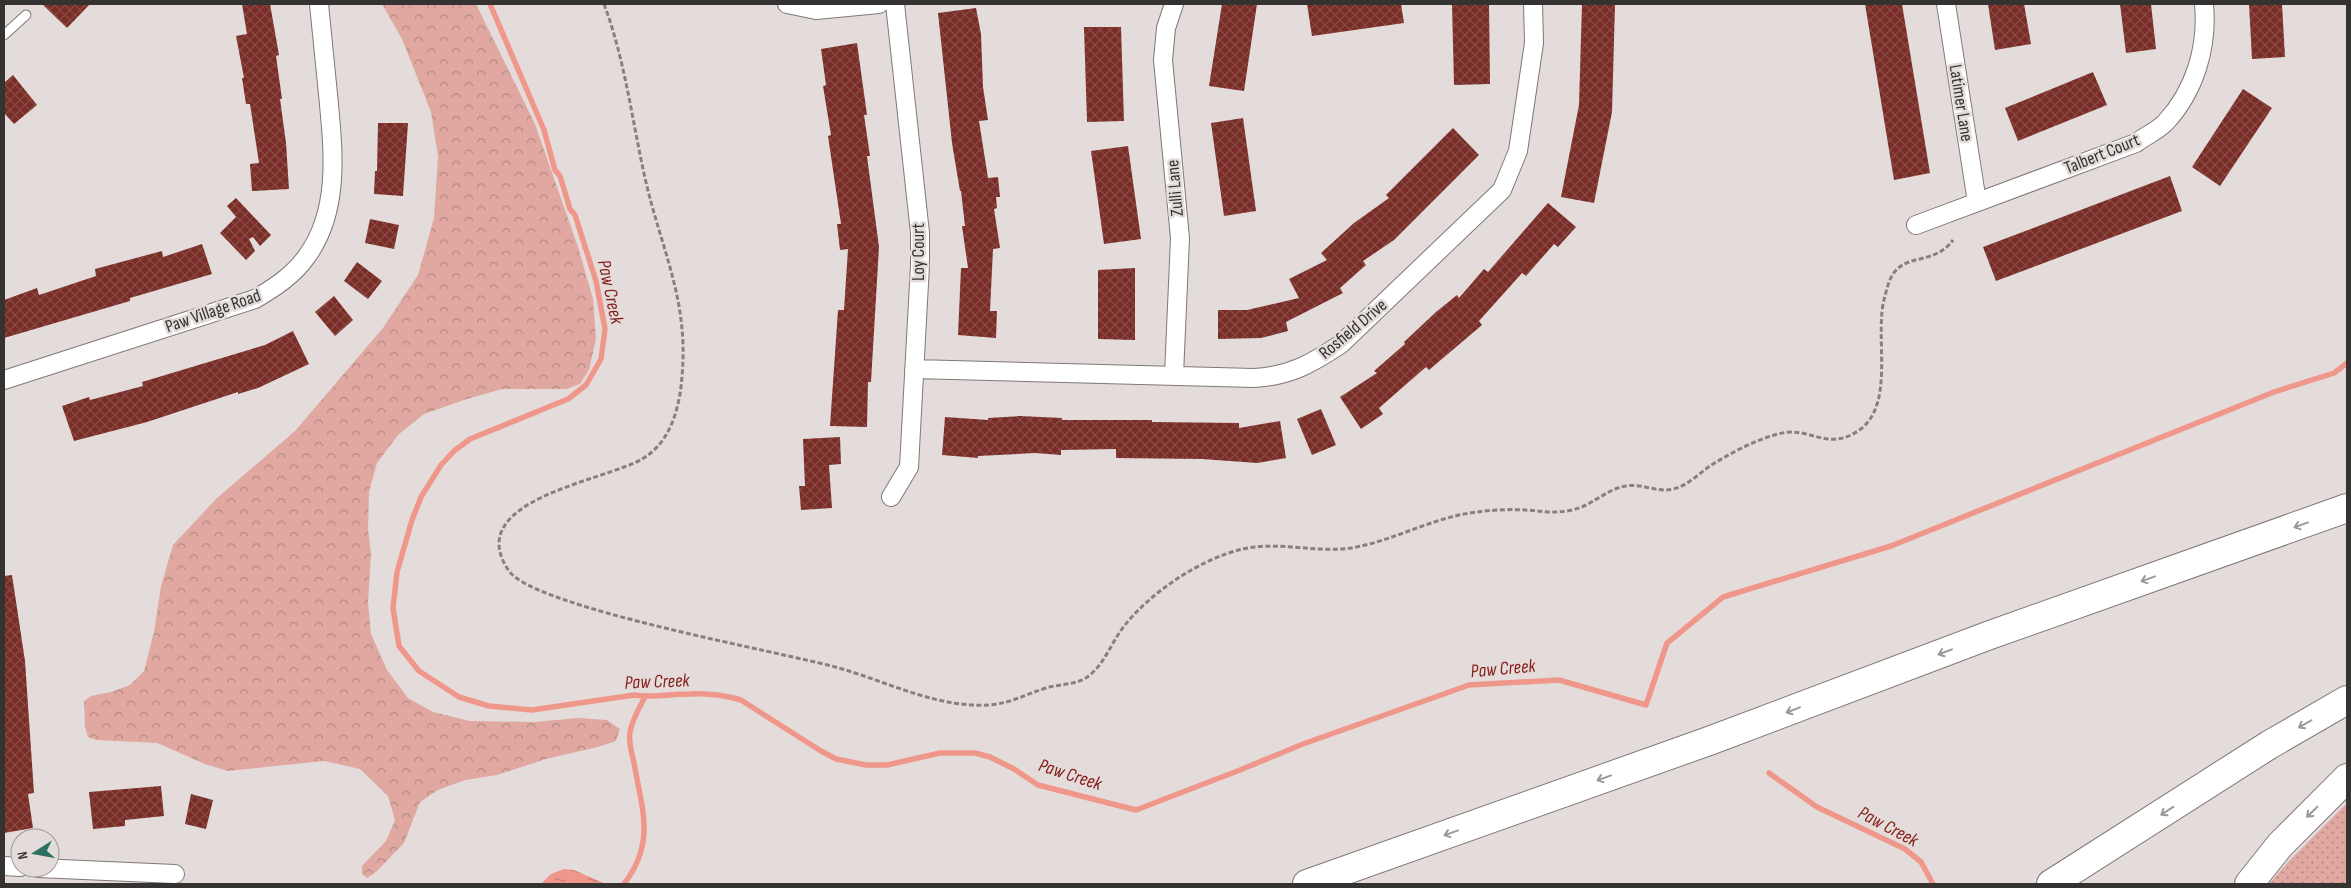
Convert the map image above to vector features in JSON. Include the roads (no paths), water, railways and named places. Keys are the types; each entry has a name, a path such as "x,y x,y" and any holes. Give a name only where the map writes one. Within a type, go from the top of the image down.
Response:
{"highway":[{"path":"1307,884 1709,741 1990,635 2347,508"},
{"path":"2051,884 2268,745 2347,700"},
{"path":"2249,884 2280,845 2347,778"}],"street":[{"name":"Paw Village Road","path":"4,380 255,299 278,286 307,257 323,226 332,191 333,148 319,4"},
{"path":"787,4 816,10 878,4"},
{"name":"Loy Court","path":"891,496 909,467 920,233 895,4"},
{"name":"Zulli Lane","path":"1174,4 1166,28 1163,60 1180,238 1174,375"},
{"name":"Rosfield Drive","path":"914,369 1275,377 1296,371 1315,361 1341,344 1490,204 1502,190 1518,151 1534,43 1533,4"},
{"name":"Latimer Lane","path":"1946,4 1977,202"},
{"name":"Talbert Court","path":"1916,225 2136,142 2164,124 2183,100 2195,76 2206,26 2204,4"},
{"path":"60,869 175,874"}],"lane":[{"path":"4,35 26,15"}],"water":[{"path":"564,869 574,870 606,884 541,884 551,874"}],"waterway":[{"name":"Paw Creek","path":"490,4 544,130 555,170 560,176 570,209 575,215 596,281 605,329 601,359 586,385 568,399 470,439 454,451 441,465 421,497 412,520 397,572 393,608 399,646 419,671 459,697 489,706 532,710 634,695 709,694 722,696 741,700 836,759 866,765 887,765 940,753 975,753 990,757 1014,769 1038,785 1136,810 1303,744 1469,685 1559,680 1646,705 1667,643 1723,597 1891,546 2274,392 2334,373 2347,363"},
{"path":"624,884 634,869 643,840 643,811 630,748 630,736 634,719 645,697"},
{"name":"Paw Creek","path":"1769,773 1817,807 1905,849 1921,862 1933,884"}]}
